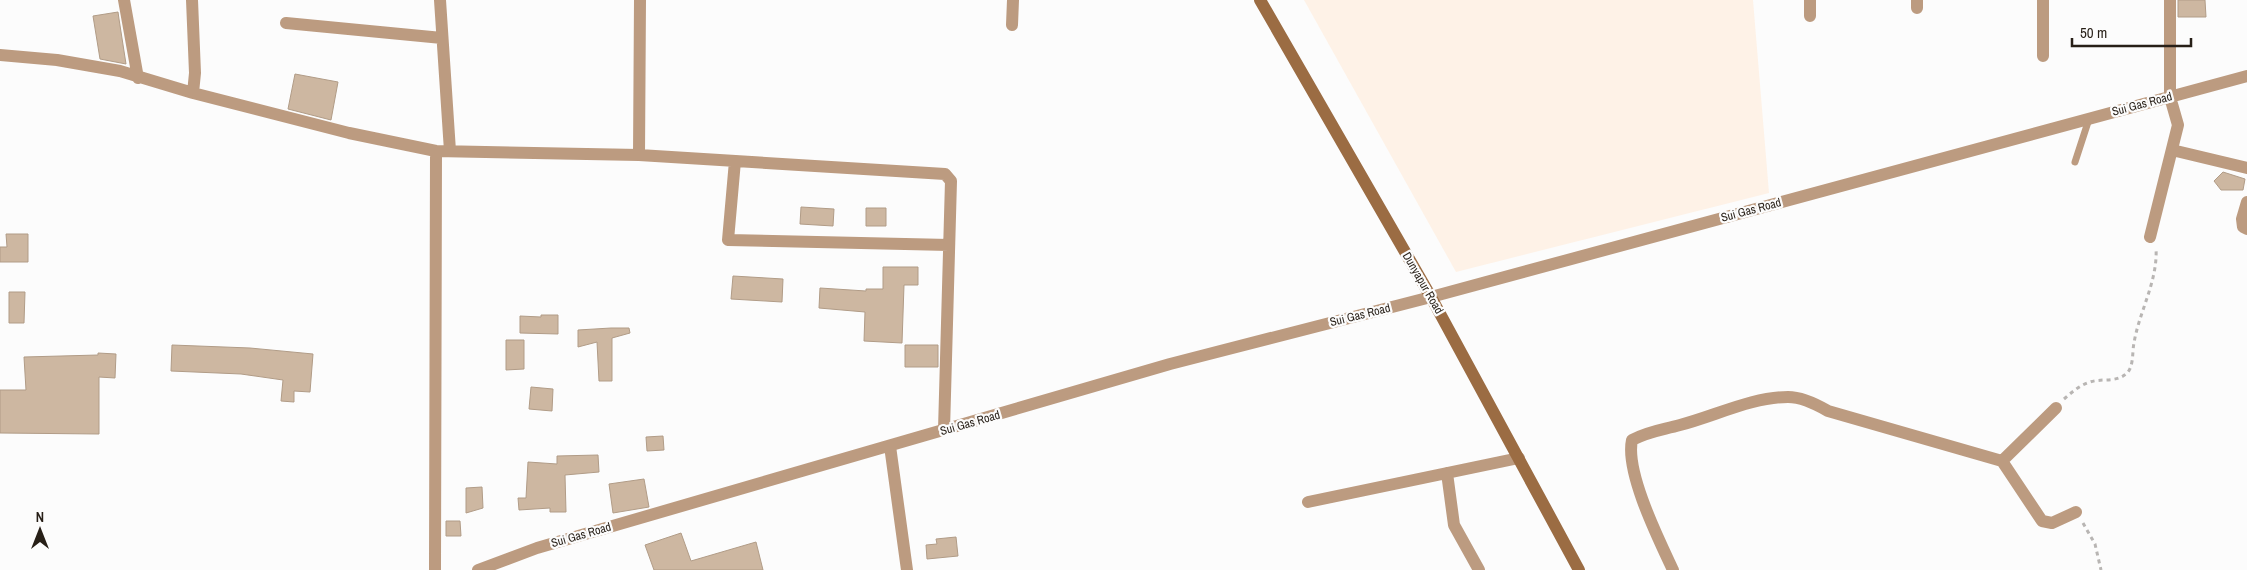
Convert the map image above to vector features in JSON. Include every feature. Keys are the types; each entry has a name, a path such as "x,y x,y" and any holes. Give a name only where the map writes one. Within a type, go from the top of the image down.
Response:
{"street":[{"path":"124,0 138,78"},
{"path":"192,0 195,72 193,93"},
{"path":"440,0 450,151"},
{"path":"639,155 640,0"},
{"path":"1012,25 1013,0"},
{"name":"Dunyapur Road","path":"1260,0 1431,297 1579,570"},
{"path":"1810,0 1810,16"},
{"path":"2043,0 2043,56"},
{"path":"2150,237 2178,125 2170,97 2170,0"},
{"path":"286,23 442,38"},
{"path":"0,56 57,60 120,72 193,93 349,133 436,151 639,155 945,174 951,181 944,430"},
{"name":"Sui Gas Road","path":"478,570 537,548 1170,364 1431,297 2247,76"},
{"path":"2172,150 2247,168"},
{"path":"435,570 436,151"},
{"path":"735,161 728,240 949,245"},
{"path":"2247,202 2242,219 2243,227 2247,229"},
{"path":"1673,570 1648,517 1630,451 1632,440 1648,431 1678,426 1768,398 1790,397 1810,402 1828,410 2002,461 2042,521 2052,523 2076,512"},
{"path":"2002,461 2056,408"},
{"path":"890,446 908,570"},
{"path":"1308,502 1519,458"},
{"path":"1447,473 1454,525 1479,570"}],"lane":[{"path":"2074,162 2090,118"}],"path":[{"path":"2056,408 2073,390 2090,382 2117,379 2128,372 2132,362 2134,342 2153,275 2156,247 2150,237"},
{"path":"2076,512 2095,544 2101,570"}],"shaded area":[{"path":"1304,0 1753,0 1769,193 1456,272"}],"building":[{"path":"2178,0 2205,0 2206,17 2178,17"},
{"path":"118,12 126,64 100,59 93,16"},
{"path":"295,74 338,82 331,120 288,109"},
{"path":"2223,172 2245,179 2243,190 2221,190 2214,181"},
{"path":"801,207 834,209 833,226 800,224"},
{"path":"866,208 886,208 886,226 866,226"},
{"path":"6,234 28,234 28,262 0,262 0,247 7,247"},
{"path":"883,267 918,267 918,285 904,285 902,343 864,341 865,312 819,308 820,288 866,291 866,289 883,289"},
{"path":"733,276 783,279 782,302 731,299"},
{"path":"9,292 25,292 24,323 9,323"},
{"path":"541,315 558,315 558,334 520,333 520,316 541,317"},
{"path":"629,328 630,333 612,338 612,381 599,381 597,342 578,347 578,330"},
{"path":"506,340 524,340 524,369 506,370"},
{"path":"172,345 250,348 313,354 310,392 294,391 294,402 281,401 283,380 241,374 171,371"},
{"path":"905,345 938,345 938,367 905,367"},
{"path":"98,353 116,354 115,378 99,377 99,434 0,433 0,390 26,390 24,357 98,355"},
{"path":"531,387 553,389 552,411 529,409"},
{"path":"663,436 664,450 647,451 646,437"},
{"path":"598,455 599,472 565,475 566,512 550,512 550,508 519,510 518,498 526,498 528,462 557,464 557,456"},
{"path":"644,479 649,507 613,513 609,484"},
{"path":"482,487 483,508 466,513 466,488"},
{"path":"446,521 460,521 461,536 446,536"},
{"path":"681,533 691,561 756,542 763,570 654,570 645,545"},
{"path":"956,537 958,556 927,559 926,545 937,544 936,539"}]}
